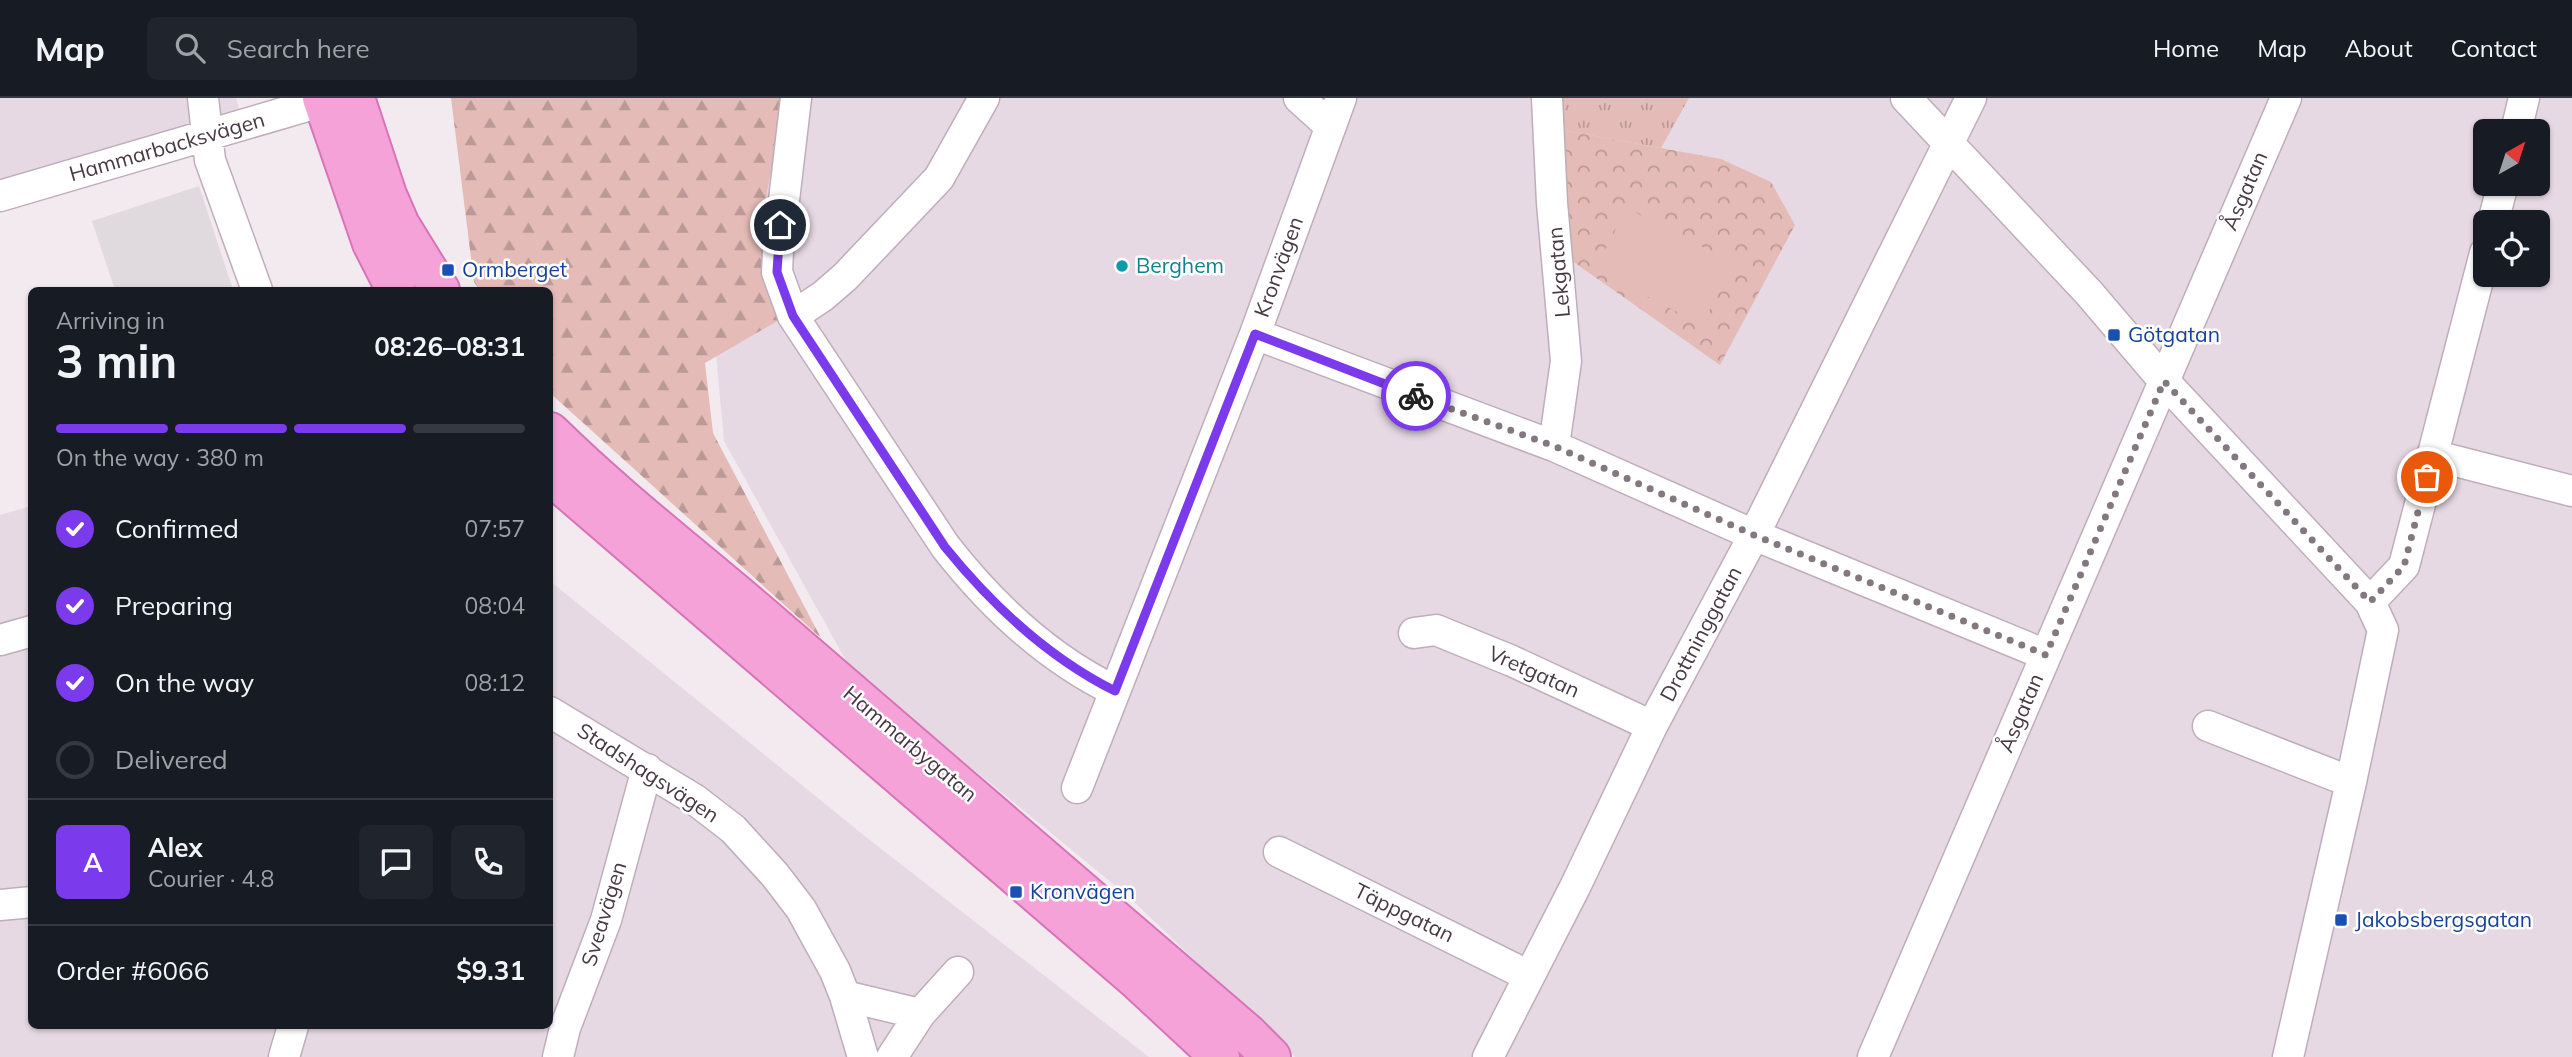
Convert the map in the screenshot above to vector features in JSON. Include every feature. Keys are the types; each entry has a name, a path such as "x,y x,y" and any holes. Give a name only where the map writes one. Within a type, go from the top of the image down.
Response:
{"main road":[{"path":"334,99 372,243 394,287"},
{"path":"334,99 387,195 400,225 438,287"},
{"name":"Hammarbygatan","path":"553,435 680,549 1043,857 1248,1034 1270,1057"},
{"name":"Hammarbygatan","path":"553,478 1136,979 1220,1057"}],"street":[{"path":"203,98 210,160 256,287"},
{"path":"796,98 777,261 777,272 793,316 945,547 973,581 1000,609 1041,643 1090,678 1115,691"},
{"path":"793,316 845,277 939,178 984,98"},
{"path":"1298,98 1330,125"},
{"name":"Kronvägen","path":"1077,788 1255,334 1341,98"},
{"name":"Lekgatan","path":"1547,98 1552,203 1566,361 1554,446"},
{"path":"1906,98 2089,293 2164,381 2370,602 2383,630 2288,1057"},
{"name":"Drottninggatan","path":"1488,1057 1575,887 1652,726 1754,535 1971,98"},
{"name":"Åsgatan","path":"1873,1057 2286,98"},
{"path":"2519,119 2524,98"},
{"name":"Hammarbacksvägen","path":"0,196 334,99"},
{"path":"2370,602 2404,566 2476,287"},
{"path":"1255,334 1554,446 1754,535 2046,655"},
{"path":"2432,455 2572,491"},
{"name":"Vretgatan","path":"1414,633 1436,630 1512,661 1652,726"},
{"path":"0,640 28,632"},
{"name":"Stadshagsvägen","path":"553,714 694,799 733,829 775,875 812,928 845,996 863,1057"},
{"path":"2208,726 2351,782"},
{"name":"Sveavägen","path":"558,1057 565,1028 606,920 647,769"},
{"name":"Täppgatan","path":"1279,852 1529,975"},
{"path":"0,905 28,902"},
{"path":"892,1057 920,1014 958,972"},
{"path":"845,996 920,1014"},
{"path":"284,1057 292,1029"}],"shaded area":[{"path":"0,98 236,98 240,112 0,182"},
{"path":"621,98 2572,98 2572,1057 1295,1057 1129,897 850,668 724,441 704,224"},
{"path":"199,186 232,287 114,287 92,221"},
{"path":"28,507 28,1029 553,1029 553,583 866,837 1149,1057 0,1057 0,515"}],"green space":[{"path":"451,98 786,98 758,236 781,319 705,363 713,433 821,638 553,396 553,287 477,287 474,282"},
{"path":"1561,98 1689,98 1661,148 1562,130"},
{"path":"1562,130 1721,159 1771,182 1795,225 1720,365 1565,256"},
{"path":"1627,208 1734,263 1702,325 1595,269"}],"way so far":[{"path":"1416,396 1554,446 1754,535 2046,655 2164,381 2370,602 2404,566 2427,477"}],"place":[{"name":"Berghem","path":"1122,266"},
{"name":"Ormberget","path":"448,270"},
{"name":"Götgatan","path":"2114,335"},
{"name":"Kronvägen","path":"1016,892"},
{"name":"Jakobsbergsgatan","path":"2341,920"}],"route":[{"path":"780,225 777,272 793,316 945,547 1000,609 1090,678 1115,691 1255,334 1416,396"}]}
